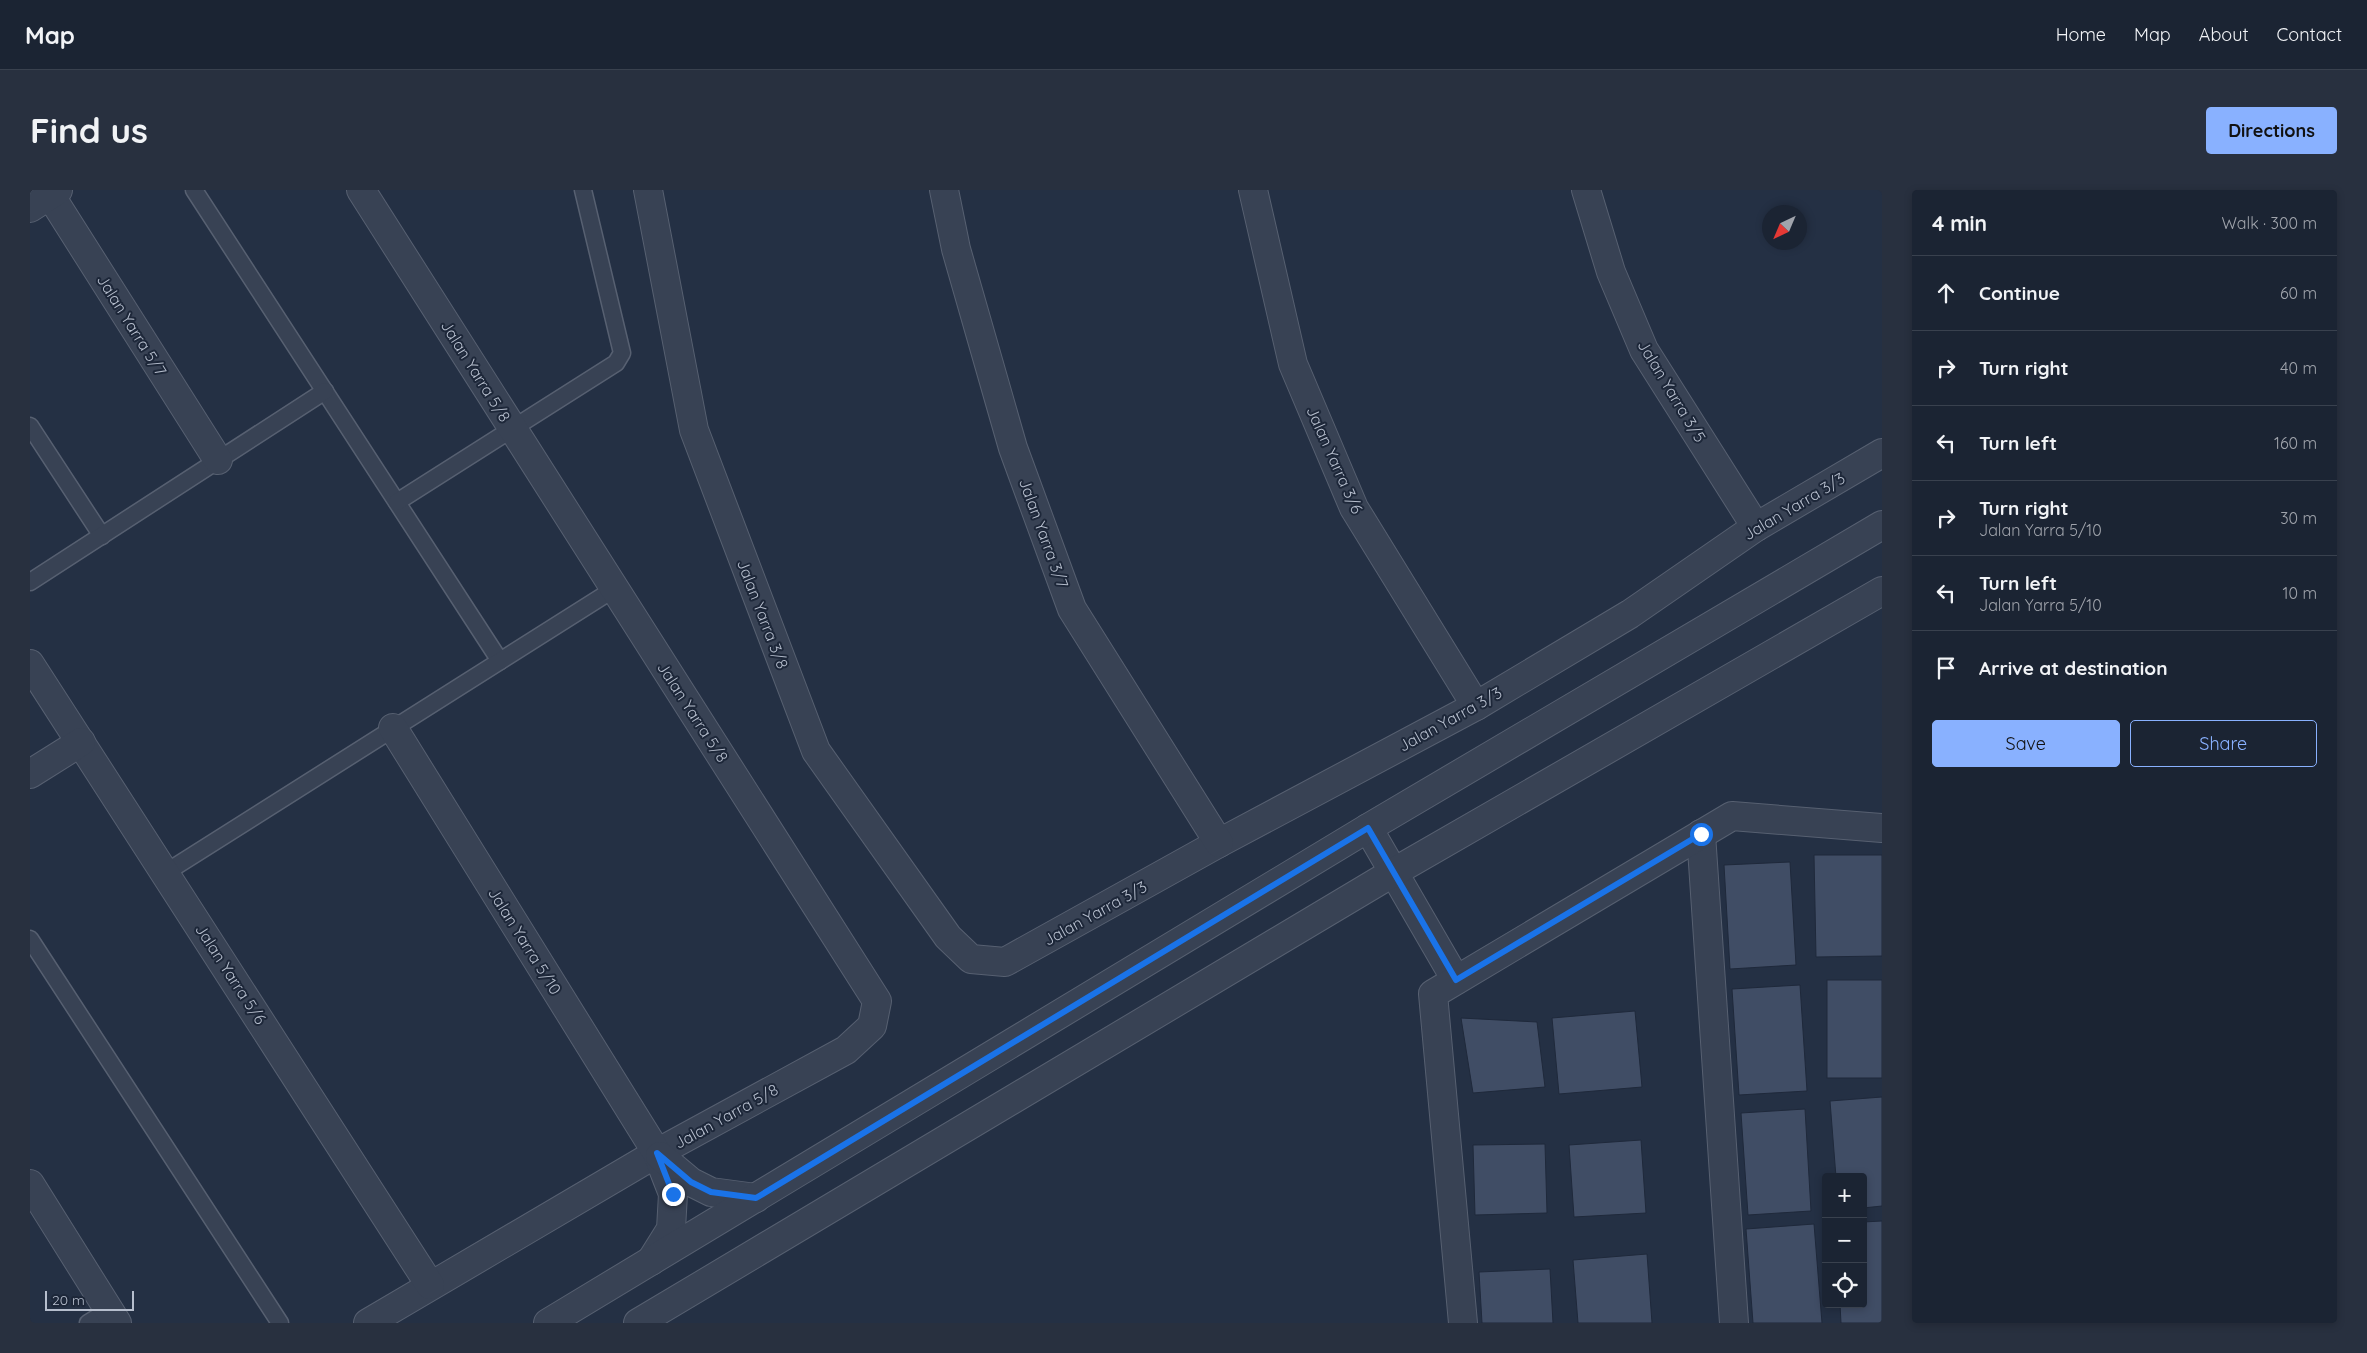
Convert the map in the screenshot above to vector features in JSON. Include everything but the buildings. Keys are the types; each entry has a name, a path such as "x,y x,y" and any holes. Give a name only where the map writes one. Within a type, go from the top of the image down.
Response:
{"street":[{"name":"Jalan Yarra 5/8","path":"361,190 877,1001 872,1026 846,1050 657,1153 368,1323"},
{"name":"Jalan Yarra 3/8","path":"648,190 694,430 816,751 948,937 971,959 1005,962"},
{"name":"Jalan Yarra 3/7","path":"944,190 956,250 1013,448 1072,609 1219,843"},
{"name":"Jalan Yarra 3/6","path":"1253,190 1293,364 1350,499 1476,706"},
{"name":"Jalan Yarra 3/5","path":"1586,190 1611,272 1644,350 1756,527"},
{"name":"Jalan Yarra 5/7","path":"46,196 218,460"},
{"name":"Jalan Yarra 3/3","path":"1005,962 1219,843 1476,706 1630,614 1756,527 1882,453"},
{"path":"548,1323 1368,828 1882,525"},
{"path":"638,1323 1394,872 1882,591"},
{"name":"Jalan Yarra 5/6","path":"30,664 430,1285"},
{"name":"Jalan Yarra 5/10","path":"394,728 657,1153 673,1194 672,1229 651,1261"},
{"path":"30,774 81,742"},
{"path":"1463,1323 1433,994 1732,816 1882,828"},
{"path":"1368,828 1456,980"},
{"path":"1701,834 1734,1323"},
{"name":"Jalan Yarra 5/10","path":"657,1153 691,1182 711,1192 756,1198"},
{"path":"32,1190 105,1319"}],"lane":[{"path":"194,190 500,661"},
{"path":"397,502 616,363 622,353 583,190"},
{"path":"30,582 324,391"},
{"path":"30,426 102,536"},
{"path":"166,873 614,589"},
{"path":"30,939 280,1323"}],"route":[{"path":"673,1194 657,1153 691,1182 711,1192 756,1198 1368,828 1456,980 1701,834"}]}
